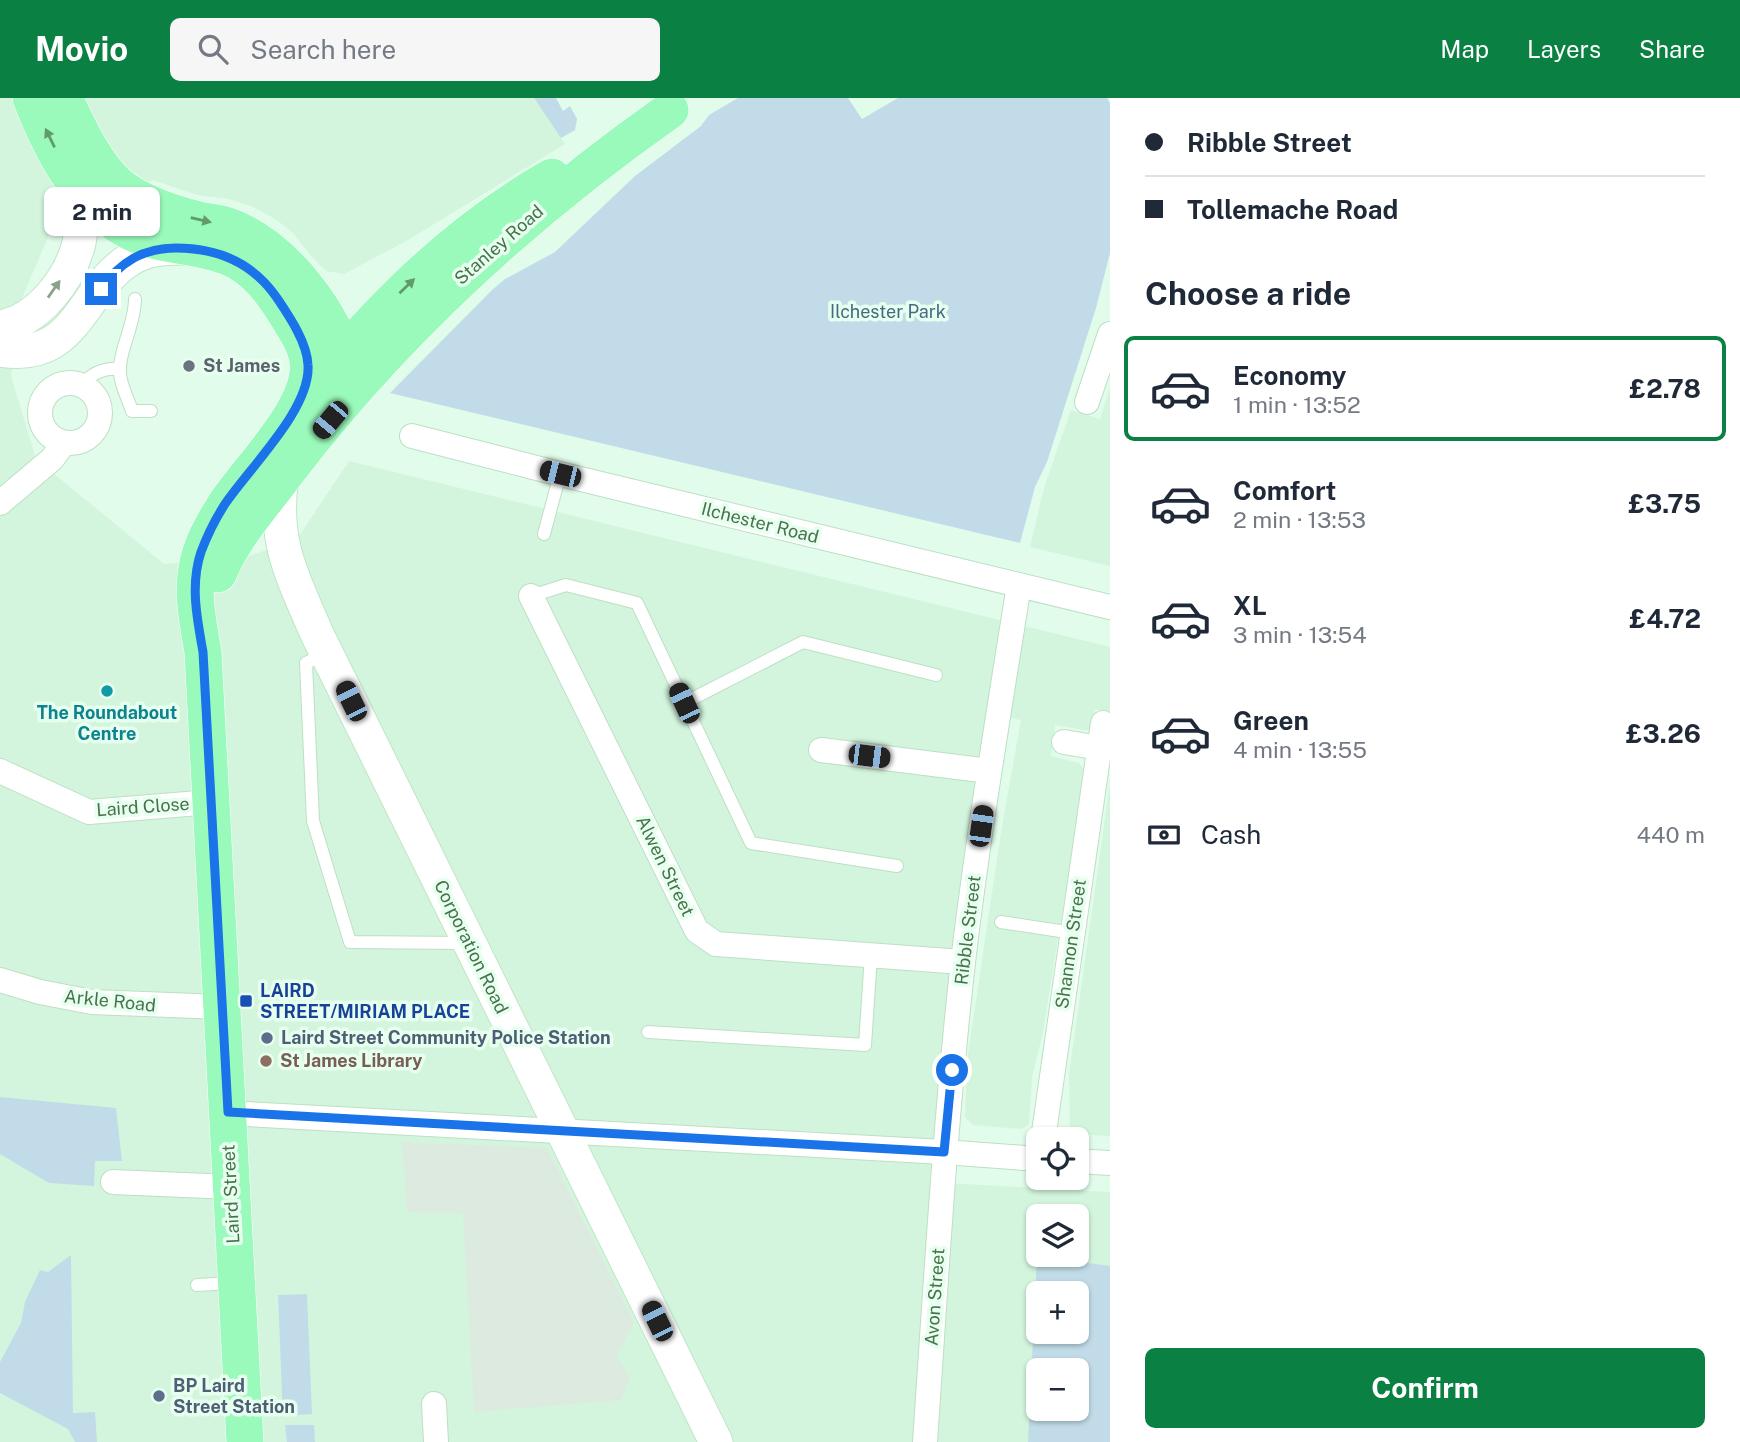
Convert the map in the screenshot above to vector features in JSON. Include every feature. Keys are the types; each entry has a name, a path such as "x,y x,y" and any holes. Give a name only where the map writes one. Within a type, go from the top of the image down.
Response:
{"main road":[{"path":"31,98 85,172 118,184 159,208 225,225 246,234 279,258 296,276 310,322 305,348 308,377 296,410 224,506 201,552 195,583 196,610 203,652"},
{"path":"64,98 89,149 85,172 89,201 118,218 138,235 216,252 248,268 264,281 277,298 310,322 343,353 350,382 345,401"},
{"name":"Stanley Road","path":"203,652 206,613 225,558 239,532 345,401 436,259 514,198 680,104"},
{"name":"Stanley Road","path":"310,322 333,319 347,323 364,321 390,327"},
{"name":"Stanley Road","path":"296,410 343,353 390,327"},
{"name":"Laird Street","path":"203,652 245,1442"}],"street":[{"path":"79,242 85,172"},
{"path":"0,327 22,319 46,302 68,267 79,242 91,226 159,208"},
{"path":"112,274 122,248 118,218"},
{"path":"0,350 17,353 47,345 62,336 112,274 128,261 144,252 160,248 189,248"},
{"path":"1087,402 1110,334"},
{"path":"63,383 83,385 92,391 97,400 99,421 88,437 79,442 64,443 54,439 41,423 41,403 54,387 63,383"},
{"name":"Ilchester Road","path":"411,436 1110,607"},
{"path":"0,503 52,459 64,443"},
{"name":"Corporation Road","path":"282,478 278,504 279,527 286,563 327,653 716,1442"},
{"path":"225,558 244,545 254,543 271,550 286,563"},
{"name":"Ribble Street","path":"944,1152 963,962 1018,585"},
{"name":"Alwen Street","path":"531,596 697,931 716,944 963,962"},
{"name":"Shannon Street","path":"1045,1127 1103,723"},
{"path":"1064,742 1100,748"},
{"path":"821,750 989,771"},
{"name":"Laird Close","path":"0,771 89,811 211,802"},
{"name":"Arkle Road","path":"0,980 40,992 92,1002 222,1007"},
{"path":"228,1112 1026,1158"},
{"name":"Avon Street","path":"925,1442 944,1152"},
{"path":"1089,1162 1110,1163"},
{"path":"113,1182 230,1187"},
{"path":"434,1404 436,1442"}],"lane":[{"path":"135,299 135,314 120,378 132,411 151,411"},
{"path":"83,385 98,372 120,369"},
{"path":"544,534 560,474"},
{"path":"531,596 566,585 637,603 751,843 897,866"},
{"path":"684,703 803,642 936,675"},
{"path":"327,653 306,663 313,821 350,942 469,943"},
{"path":"1001,922 1073,933"},
{"path":"648,1032 865,1045 871,955"},
{"path":"197,1284 236,1283"}],"shaded area":[{"path":"0,98 534,98 565,144 408,240 344,274 326,271 293,233 277,220 251,206 229,199 197,195 153,180 52,228 22,298 11,376 36,459 164,564 246,557 297,539 349,461 1110,647 1110,712 1095,709 1090,731 1055,725 1051,756 1079,763 1085,771 1043,1032 1032,1078 1029,1124 1022,1129 973,1125 965,1117 967,1061 1002,826 1021,720 987,714 929,1182 1026,1187 1026,1190 1110,1192 1110,1442 0,1442"},
{"path":"1110,388 1110,566 1030,547 1044,488 1071,410 1100,419"},
{"path":"1110,783 1110,1136 1089,1135 1089,1127 1070,1127 1069,1074"},
{"path":"402,1142 547,1148 634,1322 617,1356 630,1378 621,1400 474,1412 463,1213 407,1212"}],"green space":[{"path":"534,98 556,98 563,111 570,106 577,119 575,130 561,138"},
{"name":"Ilchester Park","path":"738,98 848,98 862,119 898,98 1107,98 1110,103 1110,253 1096,308 1047,462 1035,487 1020,543 390,393 492,290 505,279 555,252 635,176 701,126 709,115"},
{"path":"0,1097 116,1108 122,1161 95,1161 94,1186 49,1183 0,1154"},
{"path":"71,1255 73,1413 95,1412 97,1442 75,1442 68,1429 0,1393 0,1362 21,1323 25,1302 40,1270 48,1272"},
{"path":"1089,1263 1110,1266 1110,1442 1028,1442 1029,1421 1089,1421 1089,1358 1032,1358 1033,1344 1089,1344 1089,1281 1036,1281 1036,1267 1089,1267"},
{"path":"307,1294 312,1414 283,1416 278,1295"},
{"path":"285,1425 314,1425 315,1442 287,1442"}],"place":[{"name":"St James","path":"189,366"},
{"name":"The Roundabout Centre","path":"107,691"},
{"name":"LAIRD STREET/MIRIAM PLACE","path":"246,1001"},
{"name":"Laird Street Community Police Station","path":"267,1038"},
{"name":"St James Library","path":"266,1061"},
{"name":"BP Laird Street Station","path":"159,1396"}],"route":[{"path":"101,289 112,274 144,252 160,248 189,248 216,252 248,268 264,281 298,334 308,362 308,377 296,410 224,506 201,552 195,583 196,610 203,652 228,1112 944,1152 952,1070"}]}
